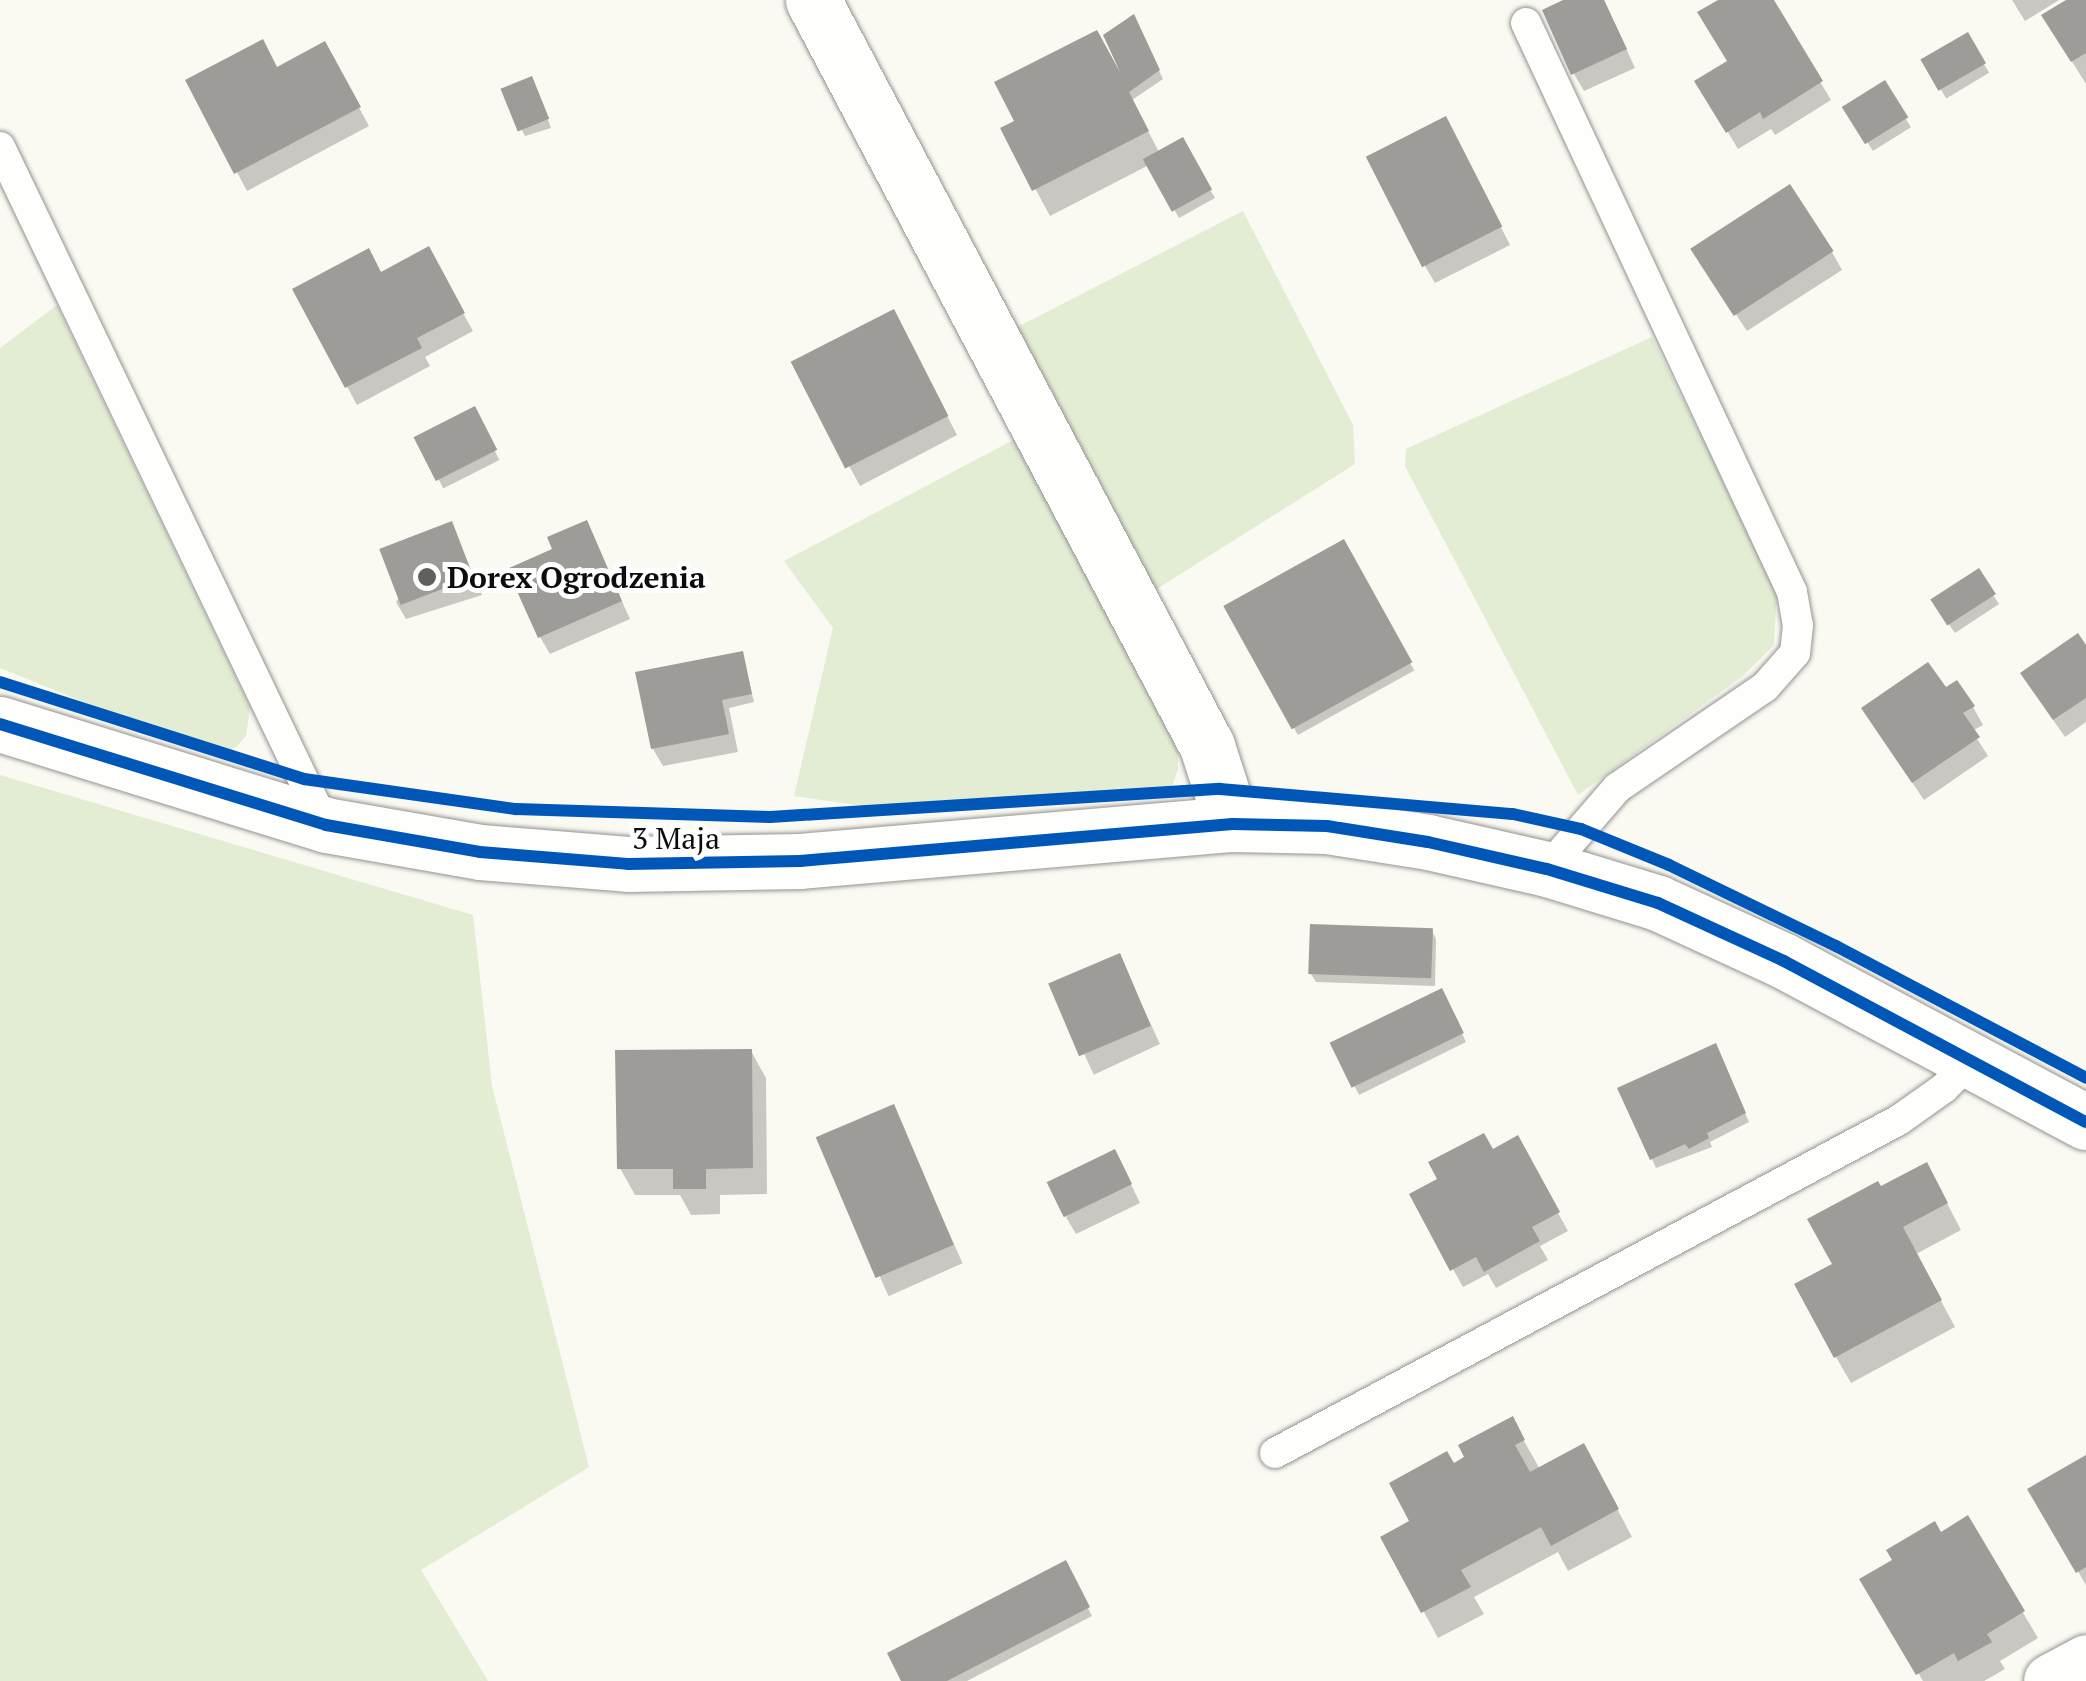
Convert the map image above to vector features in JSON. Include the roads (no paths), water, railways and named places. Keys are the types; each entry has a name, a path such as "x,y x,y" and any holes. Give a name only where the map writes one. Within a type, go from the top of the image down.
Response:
{"street":[{"path":"812,0 1206,746 1232,824"},
{"name":"3 Maja","path":"0,724 326,825 480,852 628,864 800,862 1232,824 1327,826 1428,842 1547,868 1658,903 1784,961 2086,1122"},
{"path":"2051,1681 2086,1662"}],"lane":[{"path":"1526,23 1792,592 1798,625 1795,654 1765,687 1617,788 1547,868"},
{"path":"0,147 326,825"},
{"path":"1274,1454 1899,1120 1944,1088 1971,1060"}],"place":[{"name":"Dorex Ogrodzenia","path":"427,577"}]}
